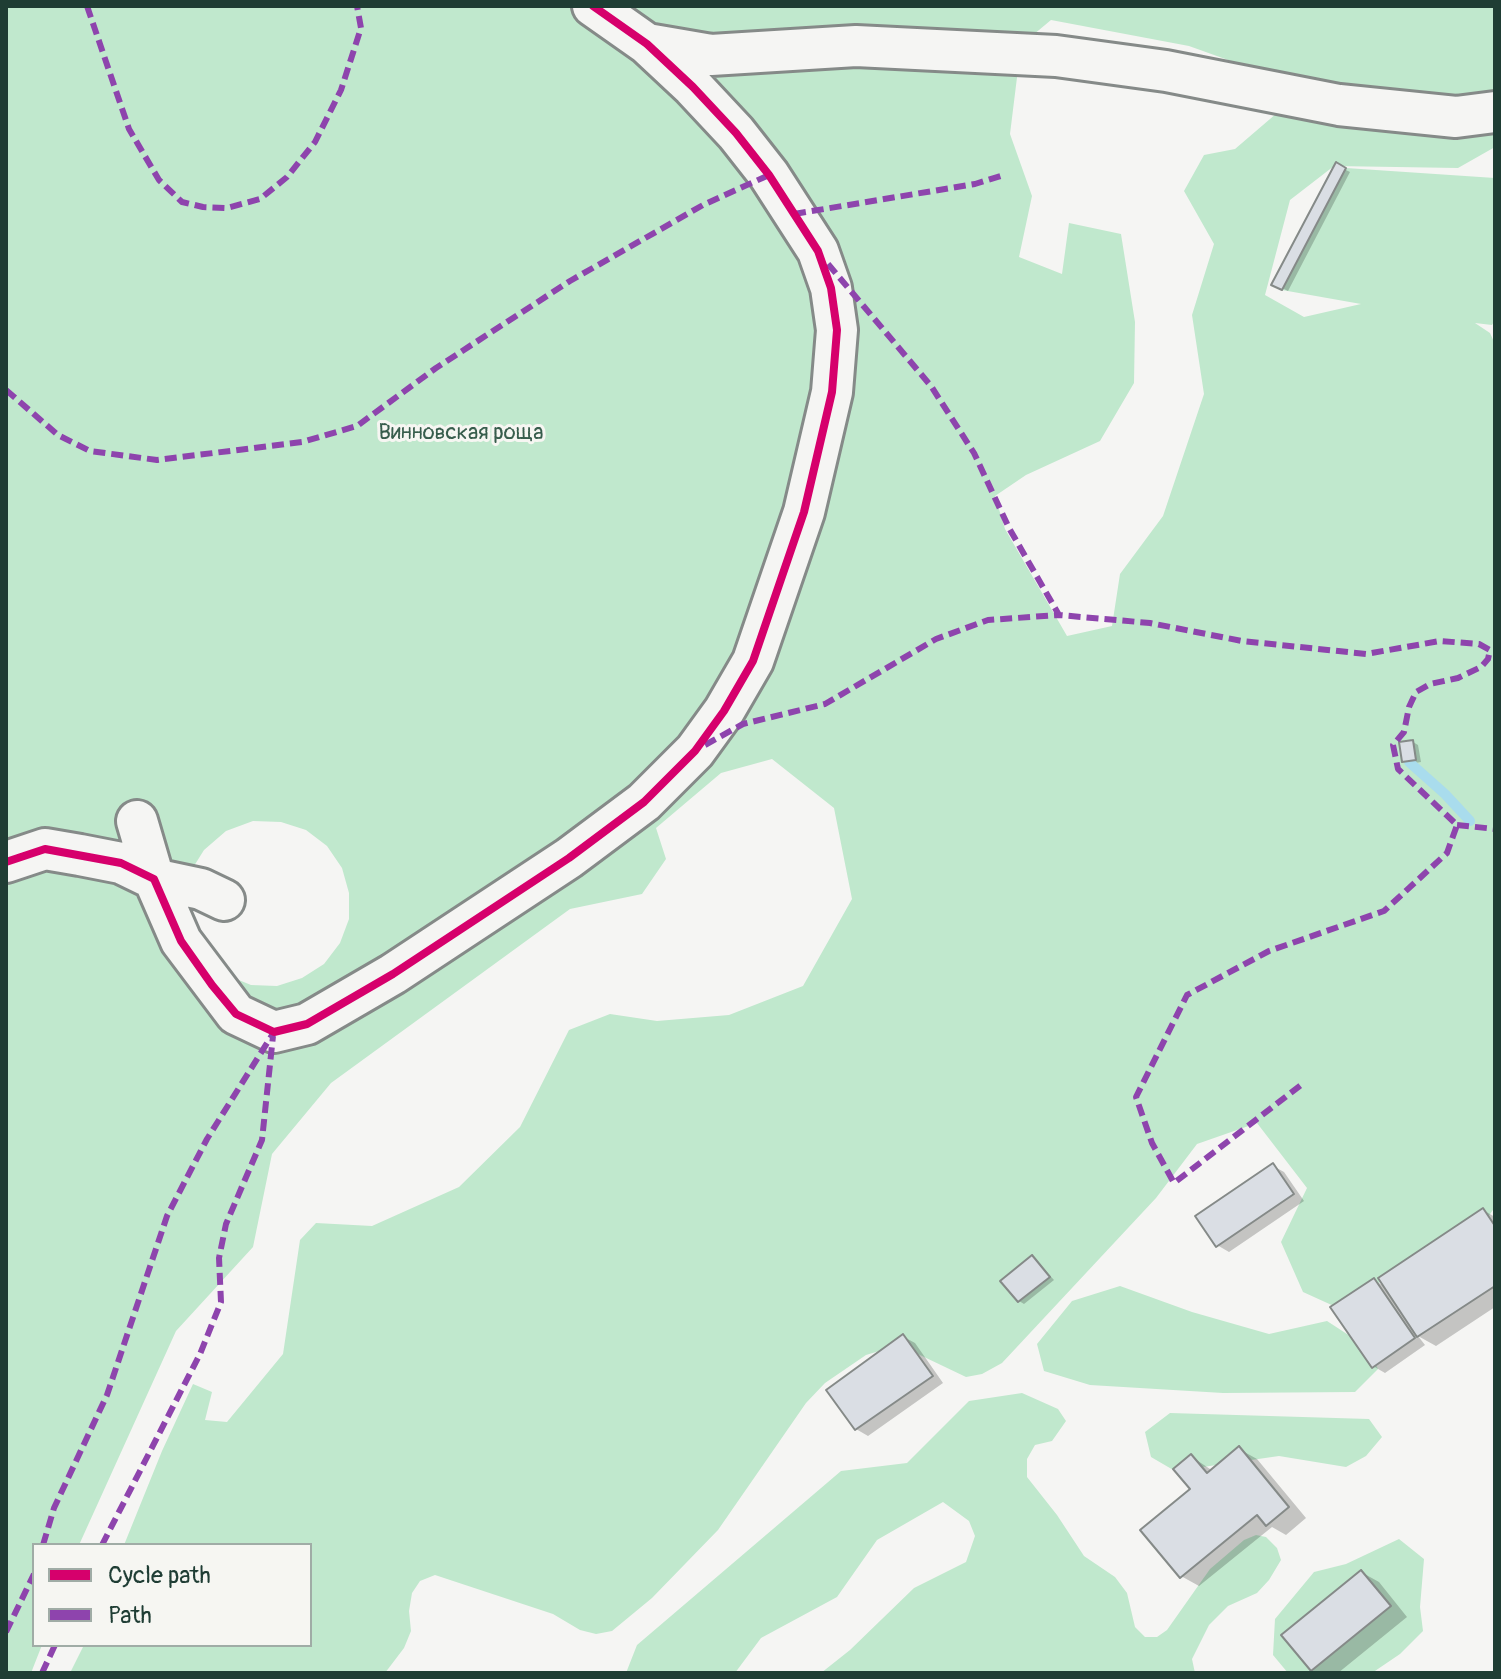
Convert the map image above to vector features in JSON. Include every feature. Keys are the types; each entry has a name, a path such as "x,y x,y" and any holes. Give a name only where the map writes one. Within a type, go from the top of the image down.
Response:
{"street":[{"path":"137,821 154,879 181,941 236,1014 274,1032 307,1024 393,974 569,858 644,802 695,751 724,711 753,661 804,512 832,392 837,330 831,288 818,251 769,175 736,133 647,44 593,6"},
{"path":"647,44 711,55 856,46 1056,56 1166,71 1339,105 1456,117 1495,112"},
{"path":"6,862 45,849 121,863 154,879 201,889 224,900"}],"green space":[{"name":"Винновская роща","path":"6,6 1495,6 1495,147 1458,168 1334,166 1290,200 1265,295 1304,317 1361,304 1282,290 1346,168 1495,178 1495,320 1492,325 1475,323 1490,333 1495,344 1495,1207 1483,1224 1336,1307 1303,1292 1281,1242 1307,1188 1257,1123 1197,1144 1156,1198 1002,1363 982,1374 966,1377 899,1345 866,1355 825,1383 806,1403 718,1530 652,1598 612,1631 596,1634 580,1630 553,1614 435,1575 420,1581 412,1593 409,1611 411,1631 404,1648 385,1673 70,1673 83,1647 312,1647 312,1543 125,1543 193,1384 212,1392 205,1420 227,1422 283,1354 300,1240 316,1223 372,1226 459,1187 520,1127 569,1030 610,1014 657,1021 729,1015 803,986 852,899 834,808 772,759 721,773 656,828 666,859 642,894 570,909 331,1083 272,1154 253,1247 176,1331 80,1543 32,1543 32,1647 41,1647 31,1673 6,1673","holes":["1051,20 1189,46 1281,79 1277,113 1235,149 1204,155 1184,191 1214,244 1192,315 1204,394 1163,516 1120,574 1112,626 1067,636 1005,529 995,496 1026,475 1100,441 1134,383 1135,322 1121,234 1069,223 1062,274 1019,257 1032,196 1010,134 1021,45","253,821 281,822 306,830 327,846 342,868 349,893 349,919 340,943 324,964 302,978 277,986 251,985 224,974 188,931 184,902 189,874 204,850 226,831"]},
{"path":"1120,1286 1192,1312 1269,1334 1327,1321 1367,1347 1378,1369 1355,1392 1223,1393 1090,1385 1044,1371 1037,1344 1072,1301"},
{"path":"1022,1393 1058,1409 1066,1421 1052,1441 1035,1445 1027,1459 1027,1477 1084,1556 1115,1577 1127,1593 1135,1627 1145,1637 1157,1637 1167,1630 1210,1569 1244,1540 1256,1535 1266,1537 1277,1548 1281,1560 1269,1580 1257,1593 1228,1606 1209,1625 1192,1659 1195,1673 821,1673 850,1650 914,1588 966,1562 975,1536 969,1521 943,1502 877,1540 837,1597 761,1638 735,1673 626,1673 637,1645 841,1471 907,1463 969,1401"},
{"path":"1170,1413 1369,1419 1382,1437 1366,1456 1346,1467 1279,1456 1175,1471 1151,1457 1145,1432"},
{"path":"1399,1539 1424,1559 1420,1607 1423,1631 1400,1654 1372,1673 1288,1673 1273,1655 1275,1619 1314,1572 1346,1564"}],"building":[{"path":"1336,162 1346,168 1282,290 1271,285"},
{"path":"1413,740 1416,760 1402,762 1399,742"},
{"path":"1273,1163 1294,1194 1216,1247 1195,1216"},
{"path":"1483,1208 1495,1226 1495,1286 1417,1337 1378,1278"},
{"path":"1032,1255 1050,1277 1018,1302 1000,1281"},
{"path":"1374,1278 1415,1338 1372,1368 1330,1307"},
{"path":"903,1334 933,1376 855,1430 826,1390"},
{"path":"1239,1446 1289,1507 1266,1526 1257,1515 1180,1578 1140,1530 1190,1489 1173,1469 1191,1454 1207,1473"},
{"path":"1361,1570 1391,1606 1311,1671 1281,1635"}],"waterway":[{"path":"1409,762 1470,821"}],"marked path":[{"path":"87,6 129,129 159,180 182,202 227,208 260,199 287,177 315,142 341,90 361,28 357,6"},
{"path":"6,390 58,435 90,451 157,460 302,442 357,426 436,368 570,281 703,205 769,175"},
{"path":"794,214 975,184 1004,175"},
{"path":"828,264 931,386 974,453 1009,528 1059,615 1150,623 1242,641 1366,654 1440,641 1479,644 1490,650 1488,659 1481,667 1458,678 1430,684 1416,692 1404,732 1393,745 1398,769 1457,825 1447,853 1384,911 1269,951 1187,995 1136,1097 1152,1143 1174,1183 1301,1085"},
{"path":"705,745 743,724 825,704 936,639 988,620 1059,615"},
{"path":"1457,825 1495,829"},
{"path":"44,1543 54,1508 107,1395 167,1216 207,1139 274,1032"},
{"path":"103,1543 200,1354 221,1302 219,1258 226,1224 262,1140 273,1036"},
{"path":"6,1632 32,1578"},
{"path":"42,1673 54,1647"}],"cycle path":[{"path":"6,862 45,849 121,863 154,879 181,941 212,985 236,1014 274,1032 307,1024 393,974 569,858 644,802 695,751 724,711 753,661 804,512 832,392 837,330 831,288 818,251 769,175 736,133 647,44 593,6"}]}
